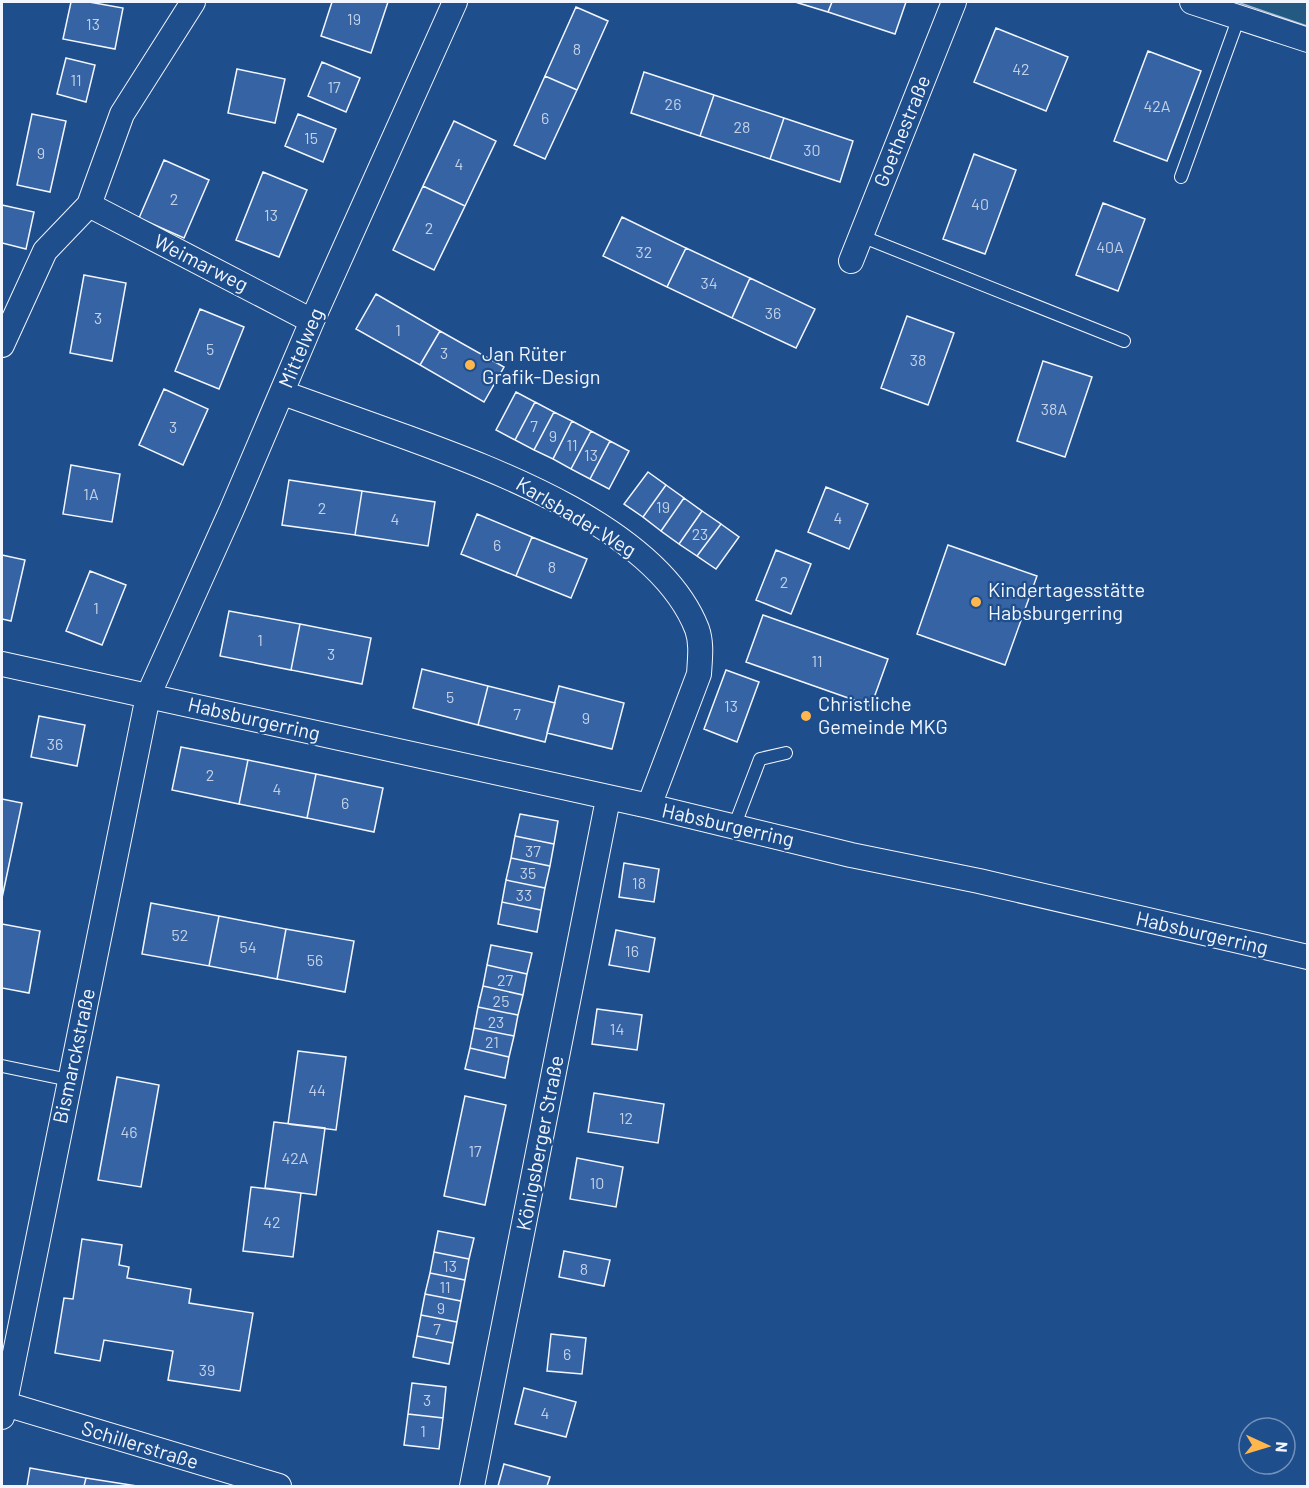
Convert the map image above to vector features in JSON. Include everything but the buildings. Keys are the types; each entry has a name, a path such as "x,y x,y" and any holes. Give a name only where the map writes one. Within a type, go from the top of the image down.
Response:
{"street":[{"path":"2,345 45,251 89,205 122,114 193,2"},
{"name":"Mittelweg","path":"148,696 455,2"},
{"name":"Goethestraße","path":"851,261 954,2"},
{"path":"1192,2 1308,40"},
{"name":"Weimarweg","path":"89,205 312,321"},
{"name":"Karlsbader Weg","path":"283,393 509,477 559,502 612,534 647,560 668,580 698,630 701,652 699,674 649,806"},
{"name":"Habsburgerring","path":"2,664 608,799 649,806 1308,957"},
{"name":"Bismarckstraße","path":"2,1408 148,696"},
{"name":"Königsberger Straße","path":"472,1486 608,799"},
{"name":"Schillerstraße","path":"2,1408 279,1486"}],"lane":[{"path":"1181,177 1239,17"},
{"path":"861,236 1124,341"},
{"path":"734,827 760,759 786,753"},
{"path":"2,1066 69,1080"}],"shaded area":[{"path":"1237,2 1307,2 1307,26"}],"place":[{"name":"Jan Rüter Grafik-Design","path":"470,365"},
{"name":"Kindertagesstätte Habsburgerring","path":"976,602"},
{"name":"Christliche Gemeinde MKG","path":"806,716"}]}
